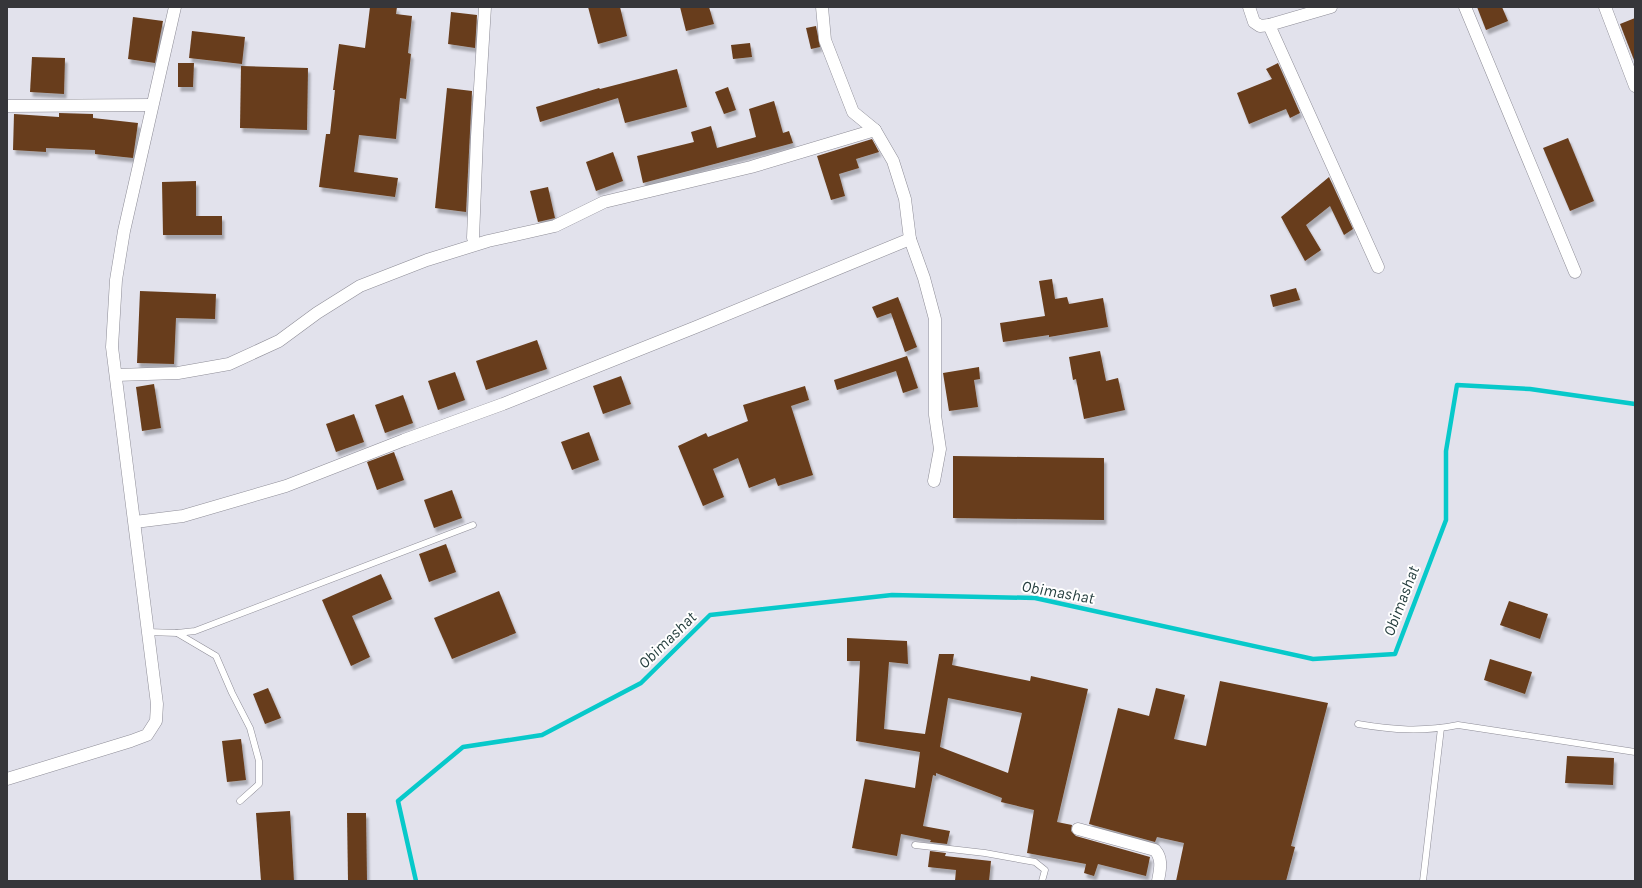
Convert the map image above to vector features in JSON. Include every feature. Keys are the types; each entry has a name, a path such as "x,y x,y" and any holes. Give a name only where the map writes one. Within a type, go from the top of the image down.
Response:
{"street":[{"path":"7,779 131,742 146,736 156,721 158,704 112,347 116,280 124,231 175,7"},
{"path":"473,238 477,137 485,7"},
{"path":"822,7 825,40 854,112 875,130 893,161 905,199 910,239 924,278 936,319 935,415 940,449 934,481"},
{"path":"1249,7 1254,22 1260,26 1269,25 1331,7"},
{"path":"1465,7 1575,272"},
{"path":"1605,7 1635,86"},
{"path":"1269,25 1378,267"},
{"path":"7,106 152,106"},
{"path":"116,375 178,373 229,364 280,341 317,313 360,286 427,260 488,241 554,226 604,202 751,166 875,130"},
{"path":"134,522 183,516 286,486 404,440 503,404 689,330 910,239"},
{"path":"1078,829 1155,850 1159,854 1161,862 1158,881"}],"lane":[{"path":"148,632 177,633 195,631 473,525"},
{"path":"177,633 216,656 232,693 250,728 259,761 259,784 240,801"},
{"path":"1358,724 1394,730 1441,728 1458,724 1635,752"},
{"path":"1423,881 1441,728"},
{"path":"915,845 985,853 1036,862 1045,870 1042,881"}],"building":[{"path":"370,7 397,7 396,14 412,16 408,53 411,54 406,99 400,98 396,139 359,135 354,172 398,178 395,197 319,187 326,134 330,134 335,90 333,90 339,44 365,48"},
{"path":"588,7 620,7 627,36 598,44"},
{"path":"680,7 709,7 714,24 686,31"},
{"path":"1477,7 1502,7 1508,21 1486,30"},
{"path":"451,12 477,15 475,48 448,44"},
{"path":"133,17 163,21 155,63 128,59"},
{"path":"1635,18 1635,60 1634,60 1620,24"},
{"path":"816,26 820,47 811,49 806,28"},
{"path":"192,31 245,37 242,64 189,58"},
{"path":"750,43 752,57 733,59 731,45"},
{"path":"32,57 65,58 64,94 30,92"},
{"path":"178,63 194,63 193,87 178,87"},
{"path":"1278,63 1300,113 1290,118 1286,109 1249,124 1237,93 1272,79 1266,69"},
{"path":"241,66 308,68 307,130 240,128"},
{"path":"677,69 687,107 625,123 618,98 540,122 536,107 599,88 600,89"},
{"path":"728,87 736,110 724,114 715,92"},
{"path":"447,88 472,91 466,212 435,208"},
{"path":"774,101 783,133 789,131 793,143 643,183 637,156 694,142 691,132 711,126 717,148 756,137 749,109"},
{"path":"59,113 93,114 93,118 138,123 133,158 95,154 95,150 46,148 46,152 13,150 14,114 59,117"},
{"path":"1568,138 1594,201 1570,211 1543,148"},
{"path":"872,139 879,152 856,159 859,168 839,174 845,196 831,200 817,156"},
{"path":"613,152 623,181 596,191 586,162"},
{"path":"1329,177 1353,229 1344,235 1330,206 1306,225 1321,250 1305,261 1281,217"},
{"path":"196,181 196,216 222,216 222,235 163,235 162,182"},
{"path":"548,187 555,218 538,222 530,191"},
{"path":"1052,279 1055,299 1067,297 1069,304 1103,298 1108,327 1049,337 1049,335 1003,342 1000,323 1045,316 1039,281"},
{"path":"1296,288 1300,300 1273,307 1270,295"},
{"path":"140,291 216,294 215,319 176,318 174,364 137,363"},
{"path":"898,297 917,347 905,352 891,313 877,318 872,307"},
{"path":"537,340 547,369 486,390 476,361"},
{"path":"1100,351 1106,381 1118,378 1125,410 1084,419 1076,379 1073,380 1069,357"},
{"path":"907,356 918,388 903,393 896,371 837,390 834,380"},
{"path":"979,367 980,379 974,380 978,407 949,411 943,373"},
{"path":"455,372 465,400 438,410 428,381"},
{"path":"621,376 631,404 603,414 593,386"},
{"path":"154,384 161,428 142,431 136,387"},
{"path":"805,386 809,400 791,406 813,475 778,486 775,478 749,488 738,458 713,469 724,497 703,506 678,446 706,433 708,437 748,421 743,405"},
{"path":"403,395 413,423 385,433 375,405"},
{"path":"354,414 364,442 336,452 326,424"},
{"path":"589,432 599,460 572,470 561,442"},
{"path":"394,452 404,480 377,490 367,462"},
{"path":"953,456 1104,458 1104,520 953,518"},
{"path":"452,490 462,518 434,528 424,500"},
{"path":"446,544 456,572 429,582 419,554"},
{"path":"381,574 392,599 352,616 370,657 351,666 322,600"},
{"path":"499,591 516,633 452,659 434,618"},
{"path":"1509,601 1548,614 1540,639 1500,625"},
{"path":"847,638 907,641 908,664 889,662 884,729 925,734 939,654 954,654 952,665 1030,681 1031,676 1088,689 1057,822 1072,825 1071,831 1076,836 1150,857 1146,876 1098,864 1094,876 1084,873 1086,864 1027,853 1034,810 1001,802 1002,798 936,773 936,776 933,775 923,826 950,831 947,844 930,842 931,840 901,834 897,856 852,848 865,779 915,788 920,752 856,741 860,661 847,661","holes":["948,698 1022,713 1008,773 940,747"]},
{"path":"1490,659 1532,672 1525,694 1484,680"},
{"path":"1220,681 1328,703 1291,846 1295,847 1286,881 1176,881 1184,843 1157,837 1155,842 1089,824 1118,708 1149,716 1156,688 1185,695 1174,739 1206,746"},
{"path":"268,688 281,718 265,724 253,694"},
{"path":"241,739 246,780 227,782 222,741"},
{"path":"1567,756 1614,758 1613,785 1565,783"},
{"path":"290,811 294,881 261,881 256,813"},
{"path":"347,813 366,813 367,881 348,881"},
{"path":"930,851 946,853 945,856 991,861 989,881 955,881 956,870 928,867"}],"waterway":[{"name":"Obimashat","path":"416,881 398,801 463,747 542,735 641,683 710,615 892,595 1035,598 1313,659 1395,654 1446,520 1446,451 1457,385 1530,389 1635,404"}]}
